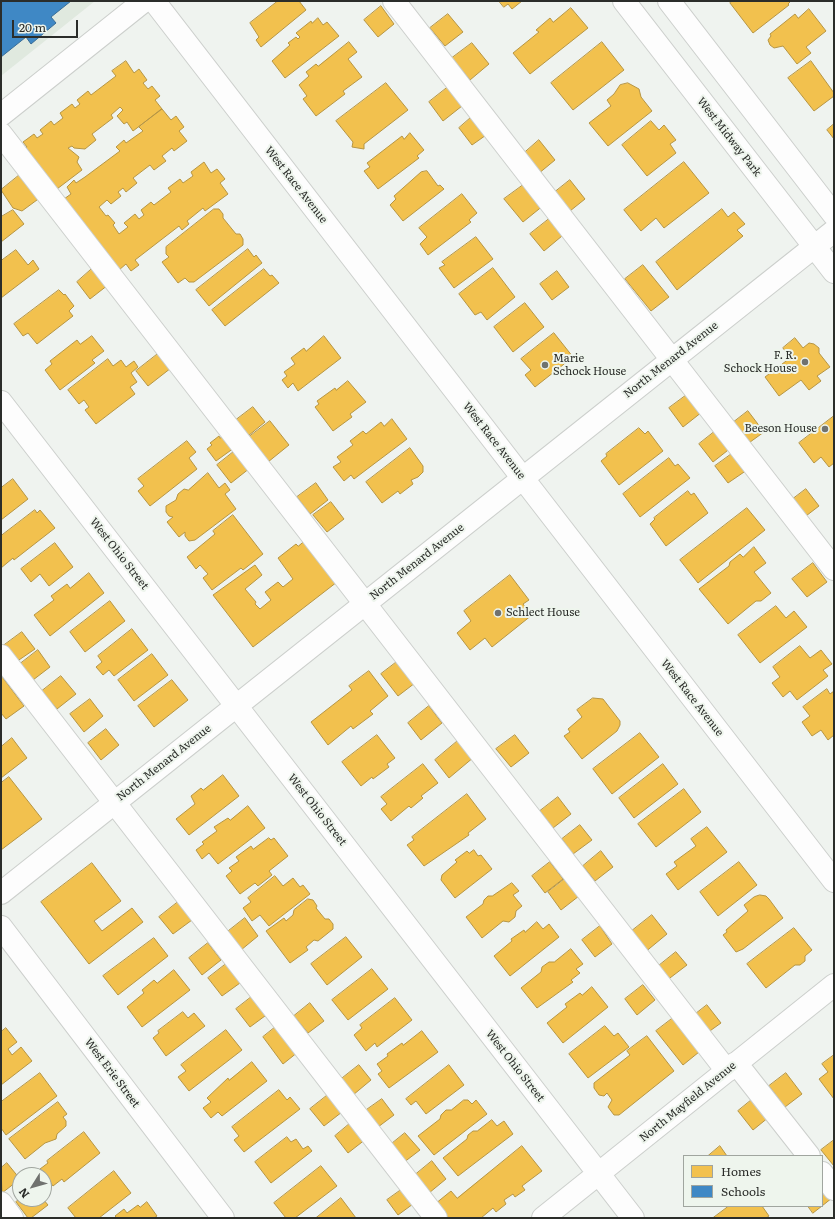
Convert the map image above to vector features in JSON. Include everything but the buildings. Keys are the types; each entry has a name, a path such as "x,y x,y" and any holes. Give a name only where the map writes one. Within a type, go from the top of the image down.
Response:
{"street":[{"path":"1,115 144,1"},
{"name":"West Race Avenue","path":"154,1 834,881"},
{"path":"394,1 834,569"},
{"path":"669,1 834,215"},
{"name":"West Midway Park","path":"629,3 834,272"},
{"path":"1,134 364,604 731,1067 808,1155"},
{"name":"North Menard Avenue","path":"1,893 834,231"},
{"name":"West Ohio Street","path":"1,402 633,1218"},
{"path":"1,656 436,1218"},
{"name":"West Erie Street","path":"1,927 223,1218"},
{"name":"North Mayfield Avenue","path":"542,1218 834,985"},
{"path":"823,1174 834,1189"},
{"path":"1,1203 12,1218"}],"shaded area":[{"path":"1,1 95,1 1,76"}],"place":[{"name":"F. R. Schock House","path":"805,362"},
{"name":"Marie Schock House","path":"545,365"},
{"name":"Beeson House","path":"825,429"},
{"name":"Schlect House","path":"498,613"}]}
